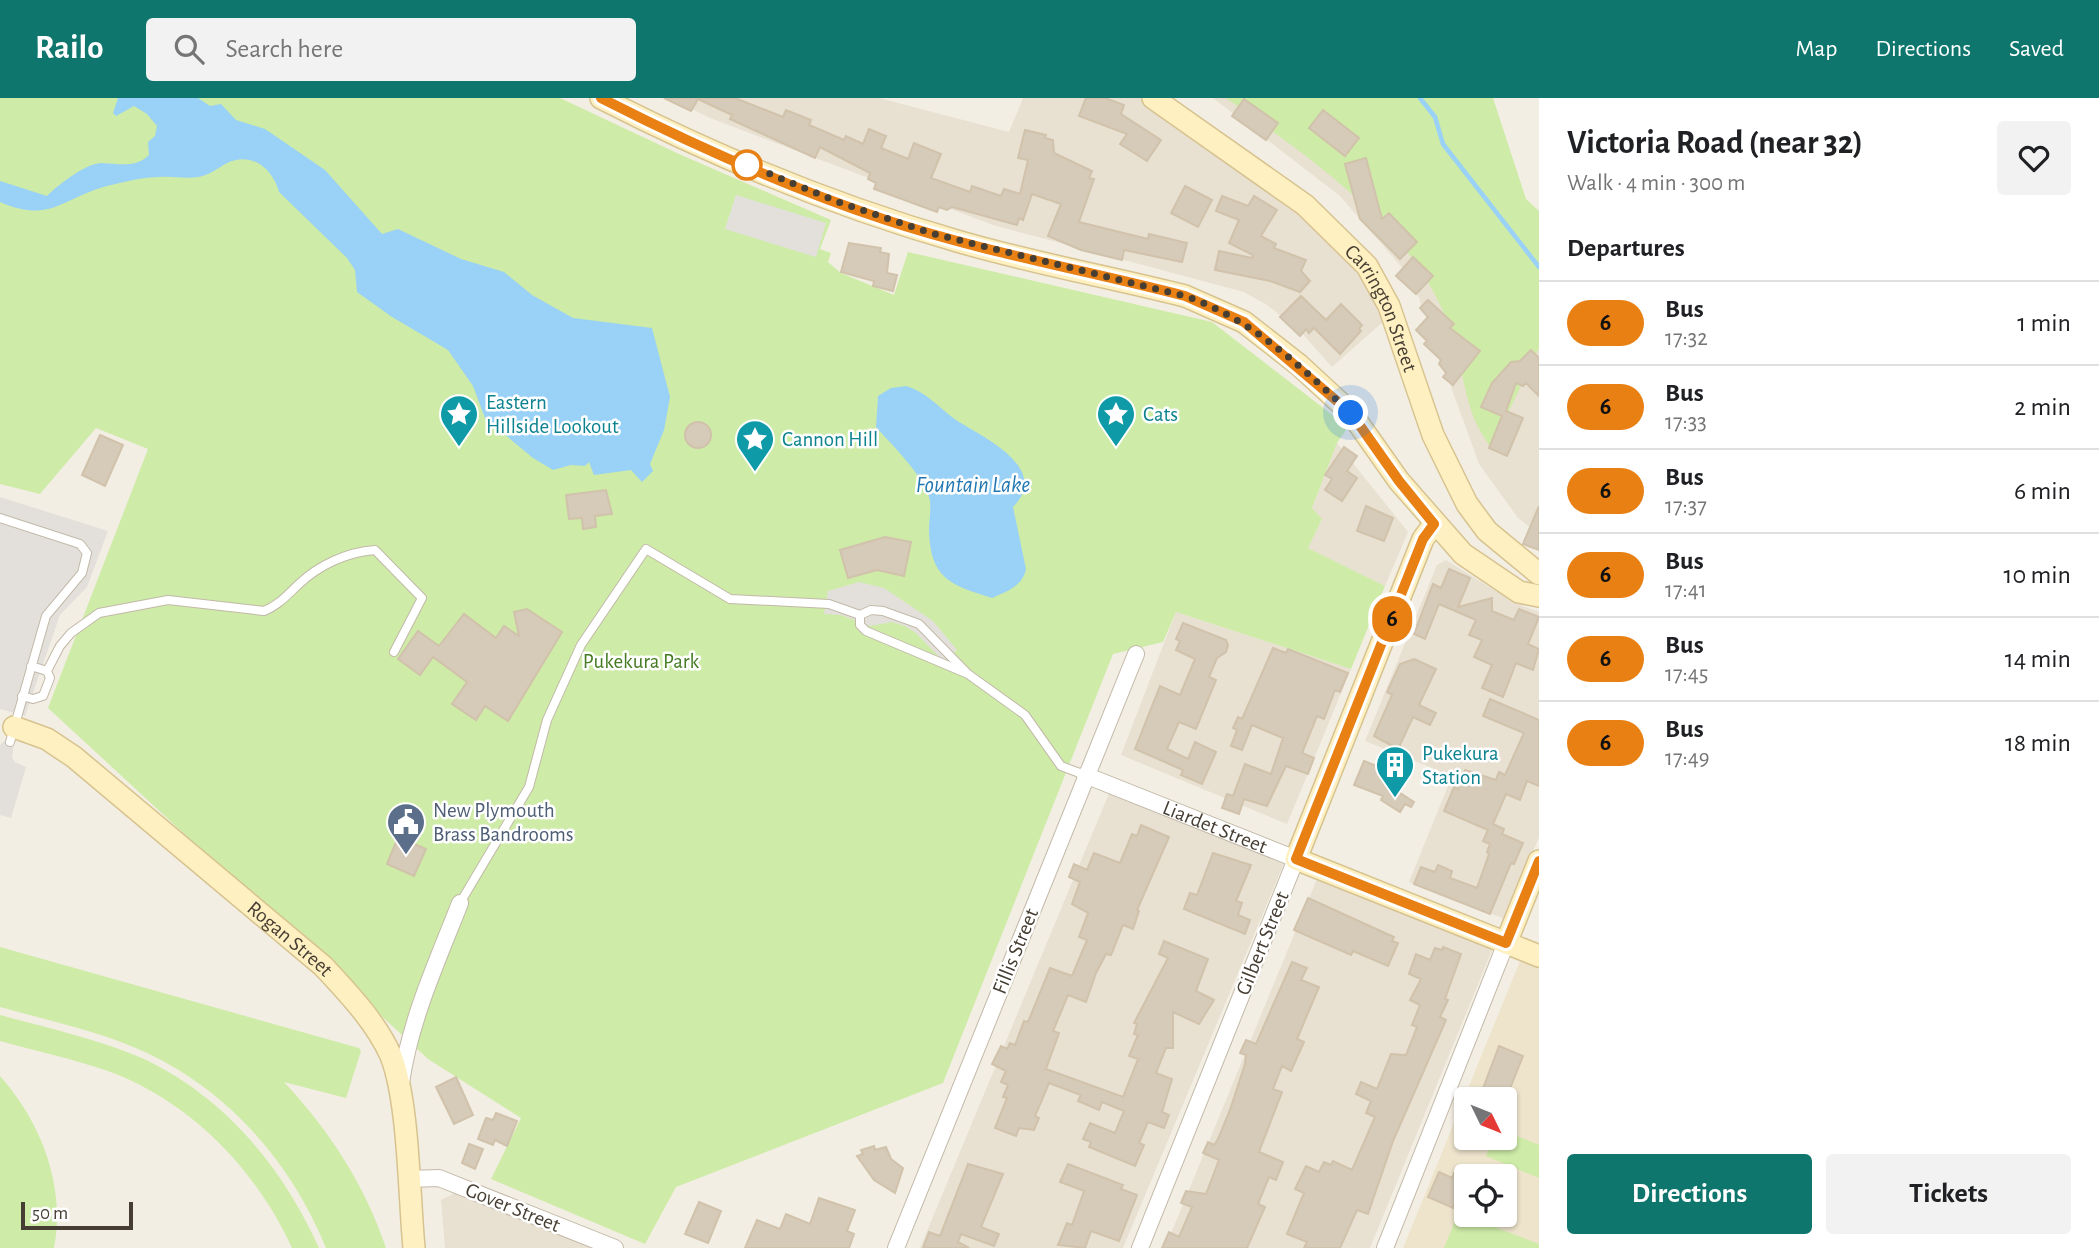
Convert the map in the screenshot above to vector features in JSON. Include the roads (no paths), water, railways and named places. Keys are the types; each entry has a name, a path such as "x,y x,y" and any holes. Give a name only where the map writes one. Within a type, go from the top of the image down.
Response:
{"street":[{"path":"601,98 786,182 883,219 972,245 1175,293 1218,308 1264,337 1351,413 1399,481 1434,524 1478,566 1519,592 1539,596"},
{"name":"Carrington Street","path":"1153,98 1305,205 1367,266 1389,306 1433,435 1466,504 1487,531 1539,574"},
{"name":"Gilbert Street","path":"1140,1248 1423,539 1434,524"},
{"name":"Fillis Street","path":"896,1248 1136,654"},
{"name":"Rogan Street","path":"12,727 47,739 74,757 323,966 359,1005 390,1056 400,1093 414,1248"},
{"name":"Liardet Street","path":"1085,775 1539,956"},
{"path":"1385,1248 1539,861"},
{"path":"400,1093 404,1062 425,991 460,903"},
{"name":"Gover Street","path":"408,1179 439,1178 615,1248"}],"lane":[{"path":"0,518 80,544 87,553 82,573 46,616 12,727"},
{"path":"460,903 529,787 547,720 581,645 646,549 730,599 829,604 860,615 871,610 883,611 912,621 968,674 1025,715 1062,766 1085,775"},
{"path":"47,671 60,646 71,633 99,613 168,600 264,611 275,607 318,569 345,556 375,550 422,598 394,652"},
{"path":"860,615 860,625 866,631 968,674"},
{"path":"22,694 43,696 50,678 47,671 31,666"}],"water":[{"path":"118,98 198,98 210,106 221,104 236,120 265,129 325,170 382,234 398,229 461,259 504,272 532,295 573,318 652,328 670,397 664,430 650,464 653,471 642,482 631,470 594,475 589,462 585,466 571,465 553,470 533,458 485,418 473,386 448,350 392,317 357,292 355,270 347,258 279,192 267,170 253,161 236,160 198,177 153,177 107,186 44,210 17,208 0,202 0,181 47,196 80,171 95,164 133,164 149,155 148,142 155,136 157,126 147,114 134,106 116,116 113,113"},
{"name":"Fountain Lake","path":"906,386 921,392 959,422 998,446 1010,456 1024,480 1023,493 1013,507 1026,569 1017,584 992,598 965,589 945,577 938,569 930,546 929,497 906,460 876,427 878,396 891,388"}],"waterway":[{"path":"1420,98 1435,117 1443,144 1539,267"}],"place":[{"name":"Eastern Hillside Lookout","path":"459,448"},
{"name":"Cats","path":"1116,448"},
{"name":"Cannon Hill","path":"755,473"},
{"name":"Pukekura Station","path":"1395,799"},
{"name":"New Plymouth Brass Bandrooms","path":"406,856"}],"park label":[{"name":"Pukekura Park","path":"641,661"}]}
